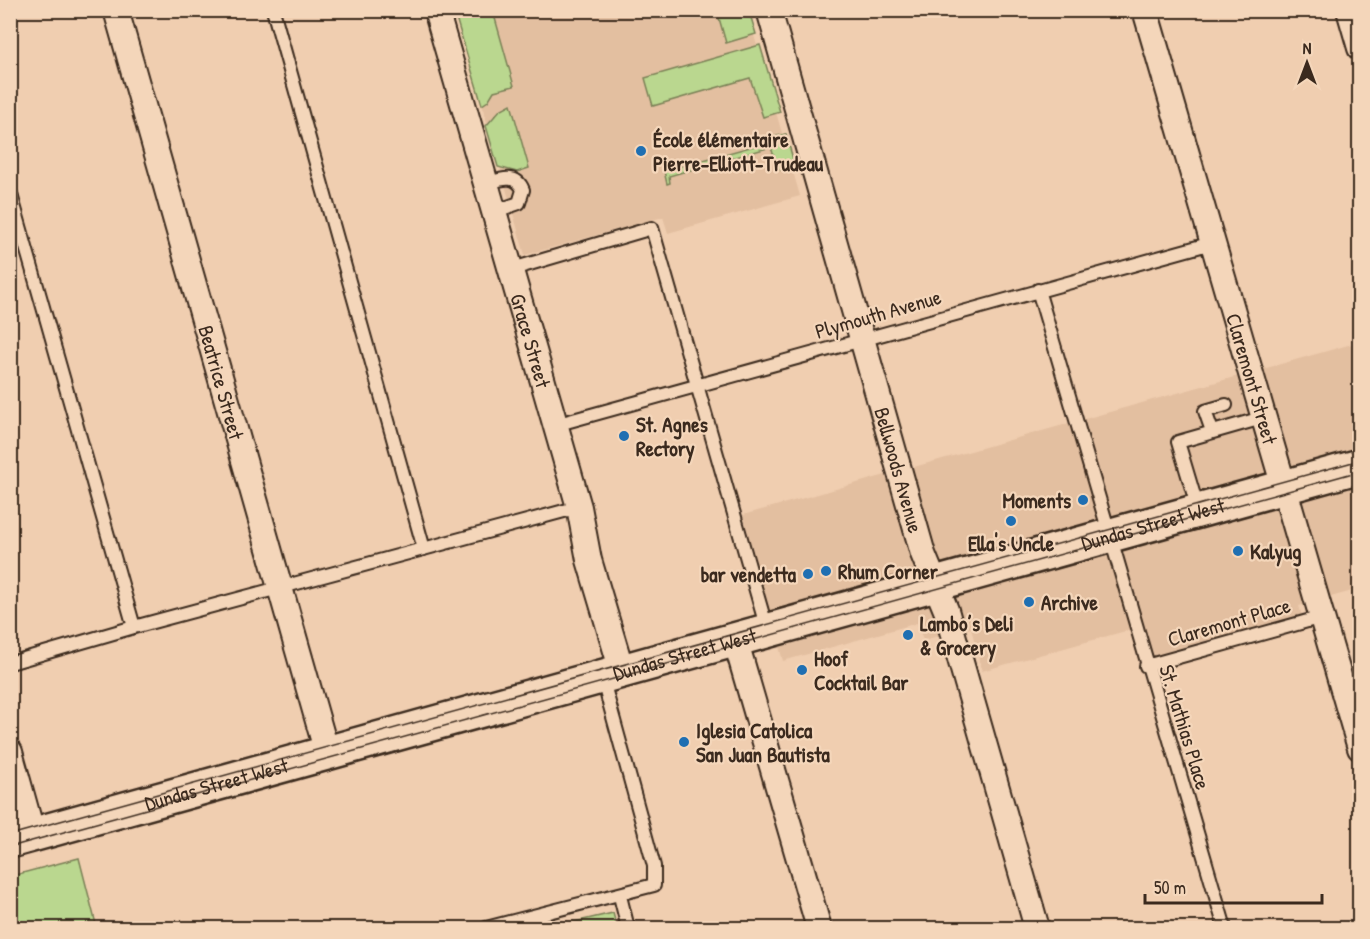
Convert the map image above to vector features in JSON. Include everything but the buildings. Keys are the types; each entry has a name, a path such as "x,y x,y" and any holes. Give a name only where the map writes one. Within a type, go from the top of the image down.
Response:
{"main road":[{"name":"Dundas Street West","path":"22,838 1359,466"}],"street":[{"name":"Beatrice Street","path":"116,10 327,753"},
{"name":"Grace Street","path":"436,10 579,507 612,674"},
{"name":"Bellwoods Avenue","path":"769,10 861,339 924,554 949,621 1037,928"},
{"name":"Claremont Street","path":"1145,10 1359,748"},
{"path":"1348,10 1359,48"},
{"path":"735,639 819,928"},
{"path":"10,752 22,838"}],"lane":[{"path":"273,10 424,549"},
{"path":"485,184 509,178 518,182 523,190 519,203 493,212"},
{"path":"10,191 134,627"},
{"path":"509,270 652,228 768,630"},
{"name":"Plymouth Avenue","path":"555,425 1212,243"},
{"name":"St. Mathias Place","path":"1038,290 1146,666 1225,928"},
{"path":"1212,431 1205,411 1226,405"},
{"path":"1198,511 1178,442 1262,418"},
{"path":"10,663 134,627 579,507"},
{"name":"Claremont Place","path":"1146,666 1322,617"},
{"path":"486,928 648,889 654,885 656,879 612,674"},
{"path":"620,896 628,928"}],"shaded area":[{"name":"École élémentaire Pierre-Elliott-Trudeau","path":"455,11 747,11 800,196 668,233 663,217 525,255"},
{"path":"1359,342 1359,589 1299,606 1305,626 1142,671 1129,630 982,671 971,628 923,640 917,623 783,661 743,515"}],"green space":[{"path":"454,11 493,11 514,86 494,91 488,101 482,105"},
{"path":"717,11 749,11 756,34 726,43"},
{"path":"760,45 780,112 763,117 750,78 653,106 645,78"},
{"path":"511,104 529,168 517,172 498,167 486,126 500,110"},
{"path":"786,134 796,170 778,170 771,147 669,176 670,183 667,184 664,171 768,142 768,138"},
{"path":"79,858 97,928 11,928 11,876"},
{"path":"613,913 617,928 549,928"}],"tram line":[{"path":"10,835 1360,460"},
{"path":"10,847 1360,471"}],"place":[{"name":"École élémentaire Pierre-Elliott-Trudeau","path":"641,151"},
{"name":"St. Agnes Rectory","path":"624,436"},
{"name":"Moments","path":"1083,500"},
{"name":"Ella's Uncle","path":"1011,521"},
{"name":"Kalyug","path":"1238,551"},
{"name":"Rhum Corner","path":"826,571"},
{"name":"bar vendetta","path":"808,574"},
{"name":"Archive","path":"1029,602"},
{"name":"Lambo’s Deli & Grocery","path":"908,635"},
{"name":"Hoof Cocktail Bar","path":"802,670"},
{"name":"Iglesia Catolica San Juan Bautista","path":"684,742"}]}
